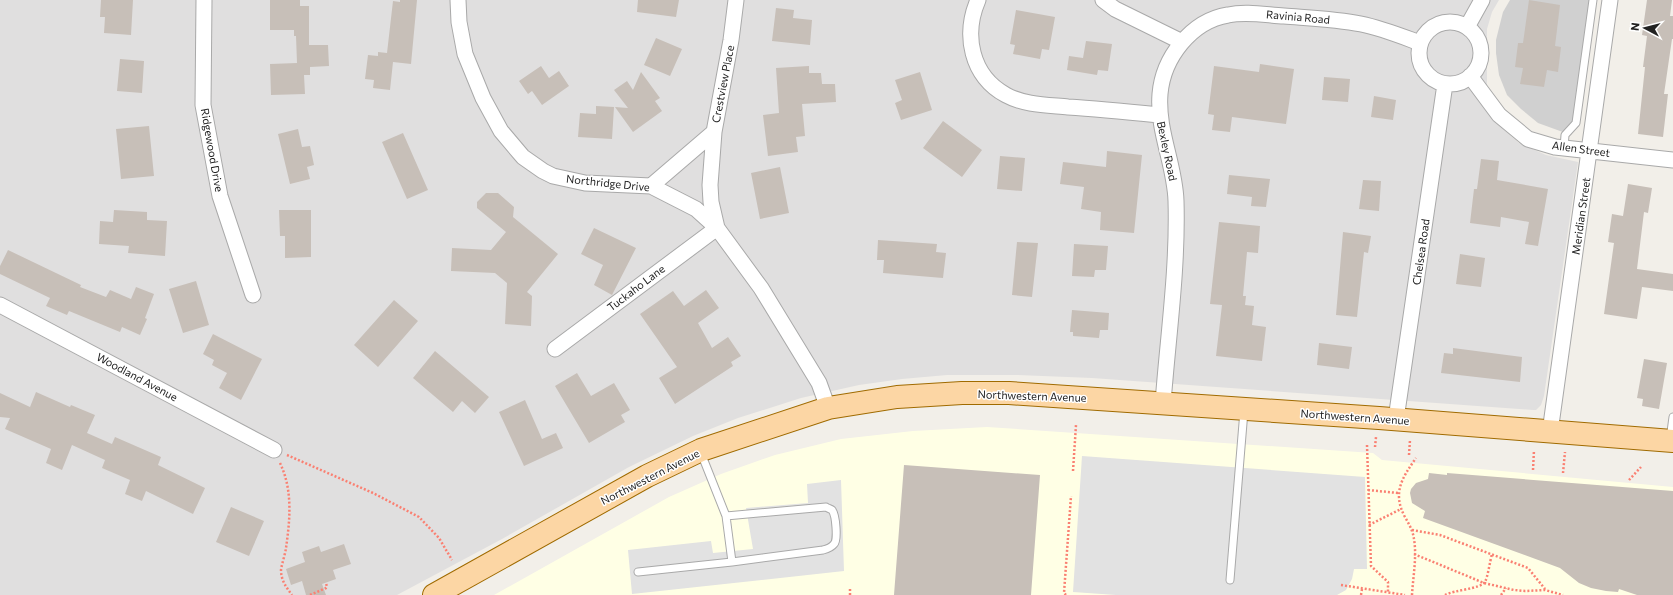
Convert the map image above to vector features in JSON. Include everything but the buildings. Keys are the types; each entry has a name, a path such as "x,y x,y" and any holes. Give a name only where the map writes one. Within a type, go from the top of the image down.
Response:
{"main road":[{"name":"Northwestern Avenue","path":"434,595 647,476 701,450 828,408 897,398 962,393 1009,393 1163,402 1671,441"}],"street":[{"name":"Ridgewood Drive","path":"204,0 203,104 220,196 253,295"},
{"name":"Northridge Drive","path":"458,0 459,22 465,54 483,98 501,131 523,157 553,176 585,183 651,186 696,209 717,228 765,294 819,383 828,408"},
{"name":"Crestview Place","path":"651,186 714,132 732,40 736,0"},
{"name":"Bexley Road","path":"978,0 972,25 971,48 979,71 988,81 1006,95 1031,103 1159,115 1175,190 1176,211 1176,246 1163,402"},
{"path":"1103,0 1115,9 1182,42"},
{"path":"1467,27 1482,0"},
{"name":"Meridian Street","path":"1550,432 1610,0"},
{"name":"Ravinia Road","path":"1159,115 1160,92 1166,68 1182,42 1203,23 1228,15 1256,14 1363,24 1420,43"},
{"path":"1440,23 1459,23 1467,27 1474,34 1480,51 1480,60 1476,69 1463,81 1454,84 1445,84 1433,78 1423,69 1418,52 1420,43 1425,34 1431,28 1440,23"},
{"name":"Allen Street","path":"1470,76 1500,115 1528,139 1555,147 1673,160"},
{"name":"Chelsea Road","path":"1396,420 1445,84"},
{"name":"Northridge Drive","path":"714,132 710,185 711,202 717,228"},
{"name":"Tuckaho Lane","path":"555,349 717,228"},
{"name":"Woodland Avenue","path":"0,305 274,450"}],"lane":[{"path":"1564,148 1565,135 1576,123 1593,0"},
{"path":"1230,580 1244,409"},
{"path":"1671,441 1673,417"},
{"path":"701,450 726,516 732,562"},
{"path":"638,572 732,562 829,548 836,540 835,516 831,509 826,507 726,516"}],"path":[{"path":"1073,471 1076,424"},
{"path":"1376,437 1376,447"},
{"path":"1409,455 1410,440"},
{"path":"1367,445 1371,566 1388,582 1388,592"},
{"path":"274,450 373,493 419,517 439,538 452,560"},
{"path":"274,450 283,470 289,491 290,516 286,550 281,570 283,584 292,595"},
{"path":"1533,470 1534,450"},
{"path":"1563,473 1565,452"},
{"path":"1412,595 1415,540 1412,530 1401,509 1398,493 1404,475 1416,458"},
{"path":"1630,480 1641,467"},
{"path":"1368,490 1398,493"},
{"path":"1066,595 1064,594 1071,496"},
{"path":"1369,525 1401,509"},
{"path":"1412,530 1440,534 1528,568 1546,590"},
{"path":"1414,554 1484,583 1525,591 1546,590 1563,595"},
{"path":"1445,595 1452,591 1479,586 1484,583 1492,554"},
{"path":"310,595 326,588 326,583"},
{"path":"1341,585 1405,595"},
{"path":"850,588 850,595"},
{"path":"1501,595 1506,588"},
{"path":"1361,595 1362,589"}],"shaded area":[{"path":"0,0 1499,0 1492,12 1487,29 1487,108 1503,129 1519,143 1546,155 1578,162 1544,396 1541,405 1536,410 1533,410 1092,378 1018,375 947,375 902,379 859,385 801,398 738,418 693,436 629,467 502,539 397,595 0,595"},
{"path":"1510,0 1595,0 1577,124 1571,135 1538,123 1507,95 1499,75 1496,40 1503,12"},
{"path":"987,427 1373,453 1382,460 1673,487 1673,595 494,595 669,497 721,474 775,455 841,439 913,431"},
{"path":"1082,456 1365,477 1367,569 1354,569 1352,579 1346,590 1337,595 1116,595 1073,592"},
{"path":"841,480 844,571 632,594 628,550 711,541 713,553 753,549 746,508 808,503 807,484"}]}
